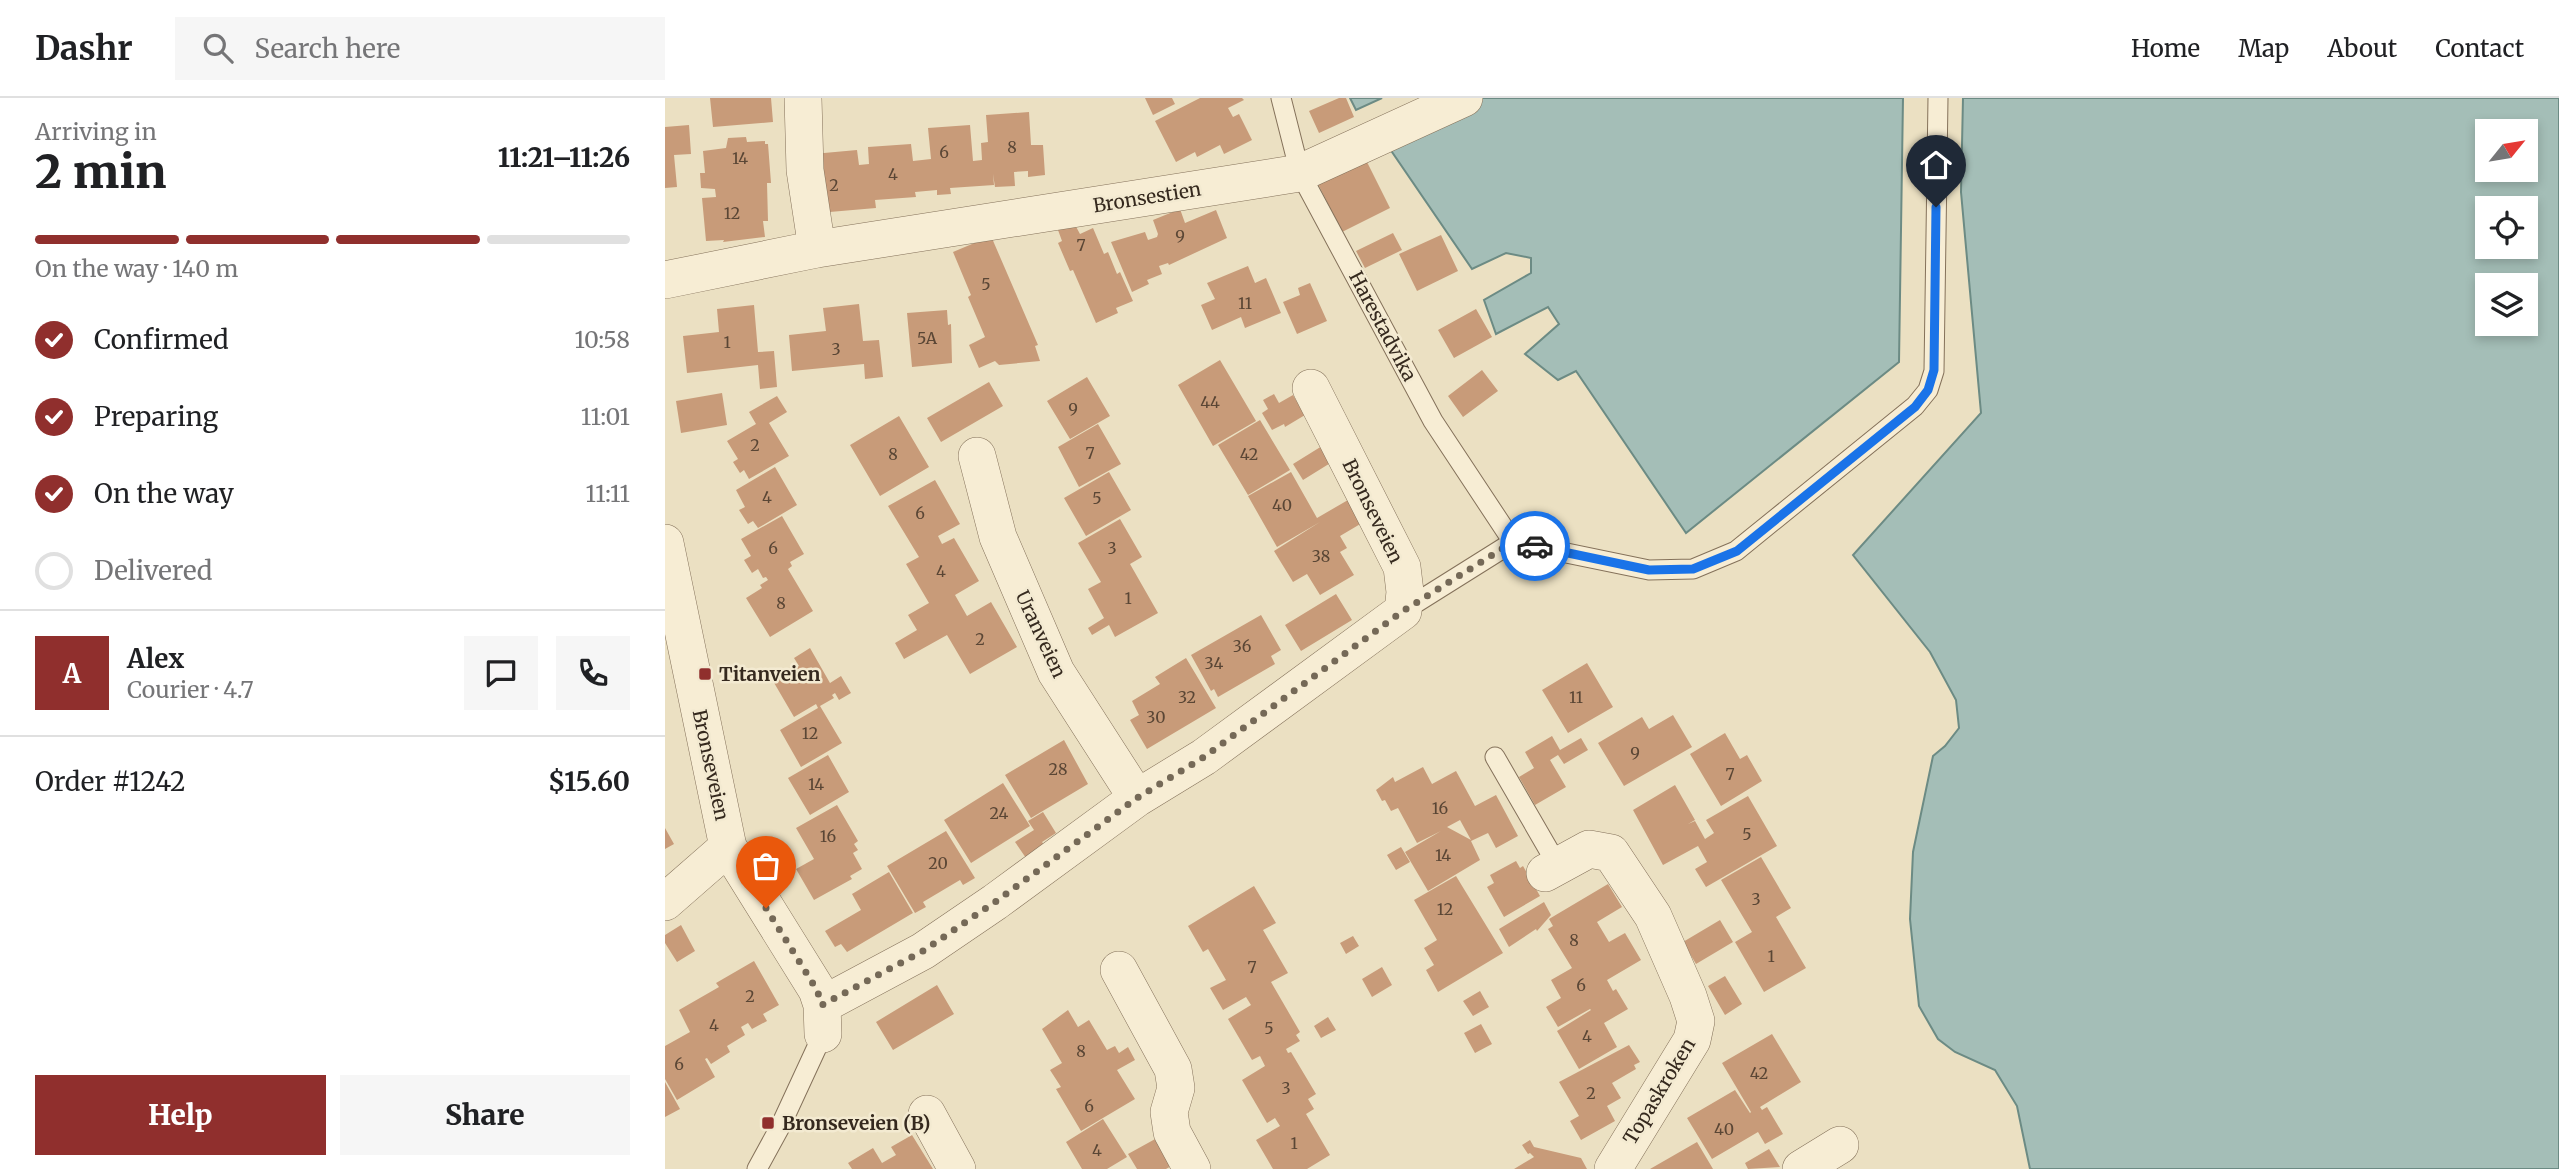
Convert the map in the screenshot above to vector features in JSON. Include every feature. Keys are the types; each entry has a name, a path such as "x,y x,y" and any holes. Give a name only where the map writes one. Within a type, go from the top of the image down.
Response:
{"street":[{"path":"803,98 805,170 817,249"},
{"name":"Bronsestien","path":"665,280 817,249 1300,173 1464,98"},
{"name":"Bronseveien","path":"1311,388 1402,567 1405,592 1403,611"},
{"name":"Uranveien","path":"977,456 998,537 1056,673 1137,798"},
{"name":"Bronseveien","path":"665,543 728,847 817,990 823,1020"},
{"path":"823,1020 995,902 1137,798 1204,757 1403,611"},
{"path":"665,902 728,847"},
{"name":"Topaskroken","path":"1551,869 1588,849 1611,853 1653,916 1696,1021 1692,1040 1613,1169"},
{"path":"1119,970 1173,1069 1176,1088 1169,1112 1172,1132 1192,1169"},
{"path":"927,1114 957,1169"},
{"path":"1801,1169 1840,1145"}],"lane":[{"name":"Harestadvika","path":"1281,98 1300,173 1433,421 1513,542"},
{"path":"1403,611 1513,542 1649,570 1693,569 1737,551 1915,407 1928,390 1934,370 1938,98"},
{"path":"1495,757 1551,869"},
{"path":"757,1169 780,1127 823,1020"}],"water":[{"path":"1350,98 1382,98 1356,110"},
{"path":"1470,98 1903,98 1899,362 1686,533 1576,371 1558,380 1525,354 1559,324 1548,307 1496,334 1484,300 1531,273 1531,258 1506,253 1472,269 1390,149"},
{"path":"1963,98 2559,98 2559,1169 2030,1169 2017,1106 1995,1070 1955,1052 1938,1039 1919,1006 1910,919 1913,852 1933,756 1959,728 1956,700 1930,652 1853,555 1981,413 1961,192"}],"building":[{"path":"710,98 771,98 773,122 713,127"},
{"path":"1145,98 1172,98 1175,104 1153,115"},
{"path":"1200,98 1242,98 1244,100 1228,108 1233,117 1239,114 1252,140 1224,154 1220,145 1197,157 1195,152 1176,162 1155,121"},
{"path":"1339,98 1346,98 1354,117 1319,133 1309,111"},
{"path":"1029,112 1031,145 1043,145 1045,175 1028,177 1028,171 1014,172 1015,186 995,187 993,174 994,185 950,188 951,194 937,195 937,190 915,192 916,197 875,200 876,208 818,213 813,154 857,150 859,165 869,164 868,147 911,144 913,161 931,159 928,128 970,125 973,161 982,160 981,143 988,142 986,115"},
{"path":"689,125 691,154 674,155 677,187 665,188 665,127"},
{"path":"746,137 747,142 765,141 765,144 768,144 771,183 767,183 768,221 763,221 765,237 723,242 724,240 706,241 702,198 716,197 715,189 701,188 700,173 705,173 703,151 726,148 728,138"},
{"path":"1364,156 1390,208 1342,232 1316,180"},
{"path":"1180,209 1185,223 1216,210 1227,238 1169,265 1159,266 1162,274 1147,280 1149,284 1132,292 1111,242 1145,232 1148,240 1157,237 1153,220"},
{"path":"1074,223 1080,234 1093,228 1104,254 1108,252 1133,301 1116,308 1118,313 1096,323 1058,243 1062,241 1058,230"},
{"path":"1393,233 1402,250 1365,268 1356,251"},
{"path":"1441,235 1458,271 1417,291 1399,254"},
{"path":"991,236 1038,345 1035,346 1040,361 999,365 995,361 979,368 969,345 985,337 953,252"},
{"path":"1248,266 1255,283 1266,278 1281,313 1245,328 1241,317 1212,330 1201,305 1215,299 1207,283"},
{"path":"1310,283 1327,321 1297,334 1283,302 1300,295 1298,288"},
{"path":"859,304 863,341 879,340 883,377 865,379 864,364 792,371 789,335 826,331 823,308"},
{"path":"754,305 758,352 774,351 777,387 760,389 758,365 687,373 683,336 719,332 717,309"},
{"path":"1476,309 1492,337 1454,358 1438,330"},
{"path":"947,310 948,325 951,324 952,363 912,367 907,313"},
{"path":"1220,360 1256,421 1213,446 1178,385"},
{"path":"1482,370 1498,391 1463,417 1448,396"},
{"path":"1087,377 1110,416 1070,439 1047,401"},
{"path":"989,382 1003,406 941,442 927,418"},
{"path":"722,393 727,425 681,433 676,401"},
{"path":"1274,394 1279,403 1293,395 1305,415 1285,427 1284,424 1272,430 1262,413 1268,409 1263,400"},
{"path":"777,396 787,412 769,423 789,456 749,479 744,470 740,473 733,462 738,459 727,441 756,424 749,412"},
{"path":"899,416 929,467 880,496 850,445"},
{"path":"1260,420 1290,470 1248,495 1218,445"},
{"path":"1098,424 1121,464 1079,487 1058,447"},
{"path":"1322,446 1332,462 1303,480 1293,464"},
{"path":"775,467 797,505 758,528 753,521 748,524 739,510 745,507 736,490"},
{"path":"1109,472 1131,510 1086,536 1064,498"},
{"path":"1291,472 1317,518 1348,500 1362,523 1340,536 1347,548 1340,552 1354,575 1320,595 1307,574 1293,582 1274,551 1320,522 1277,547 1248,496"},
{"path":"935,480 960,524 938,536 942,544 954,538 979,581 955,595 967,616 991,602 1017,647 970,674 947,635 904,659 895,643 917,630 908,615 929,603 906,564 919,557 888,506"},
{"path":"782,516 804,554 790,562 792,566 788,569 813,611 770,637 746,598 762,588 760,585 768,580 763,578 758,569 752,573 744,560 751,556 741,539"},
{"path":"1120,519 1142,557 1130,564 1158,613 1115,637 1109,625 1092,635 1088,628 1104,618 1088,589 1101,582 1078,543"},
{"path":"1336,594 1352,620 1301,651 1285,625"},
{"path":"1261,615 1281,650 1271,656 1275,664 1218,697 1214,689 1211,691 1191,655"},
{"path":"810,648 830,683 841,676 851,693 839,700 835,693 832,695 834,698 820,706 842,743 801,767 780,730 818,708 816,704 794,717 773,681 799,666 794,658"},
{"path":"1186,658 1216,708 1147,749 1130,720 1139,715 1132,701 1160,684 1155,677"},
{"path":"1587,663 1613,707 1568,733 1542,690"},
{"path":"1673,715 1692,747 1624,786 1598,743 1642,717 1649,729"},
{"path":"1725,733 1740,759 1747,755 1762,781 1721,806 1690,754"},
{"path":"1552,736 1560,750 1581,738 1588,750 1564,764 1558,755 1550,760 1566,787 1535,805 1519,777 1534,768 1525,752"},
{"path":"1064,740 1088,784 1031,818 1005,775"},
{"path":"828,755 849,792 810,815 788,778"},
{"path":"1423,767 1432,784 1456,771 1475,806 1496,795 1518,836 1496,848 1488,833 1471,841 1480,860 1428,891 1405,852 1441,831 1417,843 1398,808 1391,811 1376,790 1393,777 1395,782","holes":["1460,820 1471,840 1447,827"]},
{"path":"1003,783 1030,826 971,863 944,820"},
{"path":"1675,785 1695,820 1688,824 1695,821 1705,839 1714,833 1706,820 1748,796 1777,846 1706,887 1695,869 1707,862 1698,846 1663,865 1633,810"},
{"path":"837,805 858,841 854,844 858,850 853,853 862,869 850,876 852,879 814,900 796,869 814,859 796,828"},
{"path":"1043,812 1056,833 1042,842 1045,846 1026,858 1015,842 1034,830 1028,821"},
{"path":"665,828 674,844 665,849"},
{"path":"946,831 975,878 963,885 960,880 923,902 926,907 915,913 887,866"},
{"path":"1401,847 1410,862 1396,870 1387,855"},
{"path":"1761,857 1791,908 1776,917 1806,968 1764,992 1735,942 1752,932 1721,880"},
{"path":"1516,861 1520,868 1523,866 1540,896 1504,917 1487,887 1494,883 1490,875"},
{"path":"889,872 913,913 847,952 841,944 835,947 825,931 861,910 852,894"},
{"path":"1456,876 1503,953 1438,992 1426,970 1434,965 1424,948 1437,940 1414,900"},
{"path":"1608,884 1622,907 1597,922 1609,942 1625,933 1641,960 1607,980 1628,1009 1604,1023 1617,1047 1579,1069 1557,1031 1591,1010 1558,1027 1546,1007 1561,998 1551,980 1572,968 1548,929 1553,926 1549,919"},
{"path":"1254,886 1276,923 1263,930 1288,973 1271,982 1300,1032 1296,1035 1300,1041 1286,1049 1288,1053 1291,1052 1316,1094 1308,1099 1314,1109 1306,1114 1330,1155 1307,1169 1273,1169 1256,1140 1280,1126 1275,1118 1267,1123 1242,1080 1265,1066 1260,1056 1252,1060 1228,1019 1251,1005 1246,997 1223,1010 1210,988 1226,980 1208,949 1203,952 1188,926"},
{"path":"1544,902 1551,915 1537,931 1536,929 1509,947 1499,929"},
{"path":"1720,920 1733,942 1696,964 1683,942"},
{"path":"681,925 695,951 677,962 665,943 665,935"},
{"path":"1353,936 1359,946 1346,954 1340,943"},
{"path":"754,961 779,1005 763,1014 767,1021 752,1029 748,1023 741,1027 745,1035 727,1046 730,1052 711,1064 705,1059 715,1077 677,1100 665,1079 665,1046 690,1032 679,1010 719,987 716,983"},
{"path":"1382,967 1392,985 1372,997 1362,979"},
{"path":"1725,976 1742,1004 1725,1015 1708,986"},
{"path":"937,985 954,1014 893,1050 876,1022"},
{"path":"1480,991 1489,1007 1473,1016 1463,1001"},
{"path":"1068,1010 1078,1027 1089,1020 1107,1050 1115,1046 1119,1053 1128,1047 1135,1060 1117,1070 1135,1099 1081,1131 1056,1089 1061,1087 1050,1070 1062,1063 1042,1029"},
{"path":"1328,1017 1336,1030 1321,1038 1314,1026"},
{"path":"1481,1024 1492,1044 1475,1053 1464,1033"},
{"path":"1772,1034 1801,1082 1760,1107 1762,1110 1767,1107 1783,1134 1765,1144 1758,1132 1712,1159 1687,1118 1735,1090 1750,1113 1722,1063"},
{"path":"1629,1045 1640,1062 1634,1065 1636,1069 1612,1083 1621,1098 1607,1106 1615,1121 1581,1140 1570,1121 1579,1116 1559,1082"},
{"path":"665,1082 680,1109 665,1117"},
{"path":"1103,1119 1127,1157 1107,1169 1082,1169 1066,1142"},
{"path":"912,1135 933,1169 852,1169 848,1163 873,1148 882,1163 896,1155 891,1147"},
{"path":"1157,1138 1173,1165 1166,1169 1137,1169 1128,1154"},
{"path":"1530,1140 1534,1147 1581,1158 1587,1169 1514,1169 1534,1157 1528,1154 1522,1145"},
{"path":"1697,1142 1713,1169 1650,1169"},
{"path":"1769,1149 1780,1167 1748,1169 1745,1163"}],"way so far":[{"path":"766,908 817,990 822,1005 923,951 1137,798 1204,757 1403,611 1513,542 1535,546"}],"place":[{"name":"Titanveien","path":"705,674"},
{"name":"Bronseveien (B)","path":"768,1123"}],"route":[{"path":"1535,546 1649,570 1693,569 1737,551 1915,407 1928,390 1934,370 1936,207"}]}
